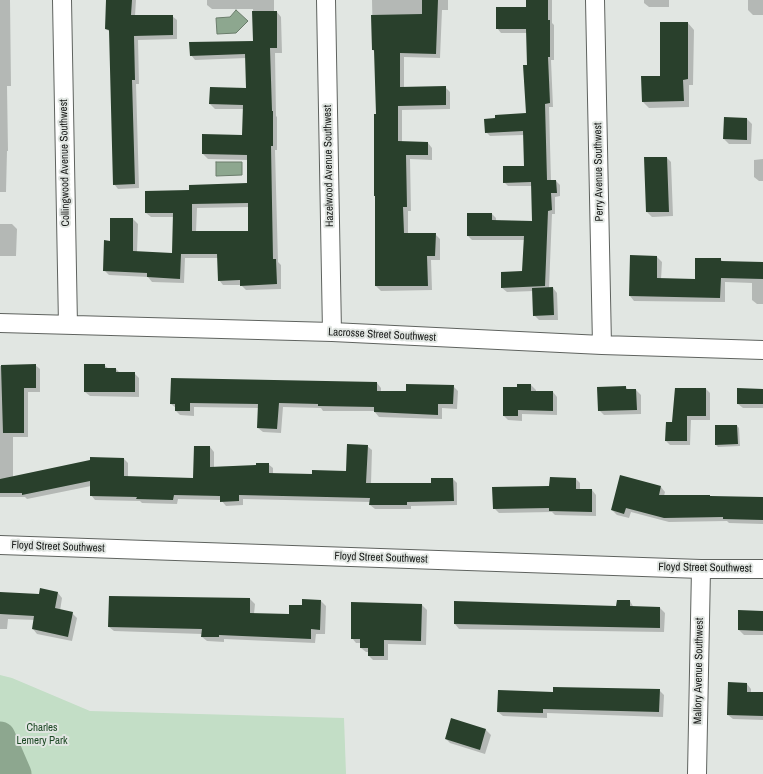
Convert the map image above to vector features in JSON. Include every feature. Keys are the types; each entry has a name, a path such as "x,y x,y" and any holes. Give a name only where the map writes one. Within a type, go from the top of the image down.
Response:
{"street":[{"name":"Collingwood Avenue Southwest","path":"62,0 68,325"},
{"name":"Hazelwood Avenue Southwest","path":"326,0 332,332"},
{"name":"Perry Avenue Southwest","path":"596,0 602,345"},
{"name":"Lacrosse Street Southwest","path":"0,323 332,332 602,345 763,350"},
{"name":"Floyd Street Southwest","path":"0,545 701,569 763,569"},
{"name":"Mallory Avenue Southwest","path":"697,774 701,569"}],"green space":[{"name":"Charles Lemery Park","path":"0,675 12,678 90,711 344,718 346,774 0,774"}],"shaded area":[{"path":"236,10 248,21 236,33 217,34 216,18 230,17"},
{"path":"216,162 242,162 242,175 216,176"}],"building":[{"path":"106,0 132,0 131,15 173,15 173,35 134,36 135,80 132,80 135,184 113,185 109,30 105,29"},
{"path":"422,0 438,0 436,54 400,53 400,87 446,86 446,105 398,106 398,141 428,142 428,155 406,155 407,207 403,207 404,233 436,233 435,256 427,256 428,286 375,286 374,114 376,114 374,50 372,50 371,15 422,14"},
{"path":"526,0 548,0 548,20 550,20 550,57 548,57 550,103 545,104 547,180 556,180 557,193 551,193 552,210 548,211 545,286 501,288 501,272 522,271 524,236 467,236 467,213 492,213 492,220 532,221 531,182 503,183 503,166 524,166 523,131 485,133 484,119 495,118 495,115 526,113 523,65 527,65 526,29 496,29 496,7 526,7"},
{"path":"252,11 277,11 277,48 270,48 273,111 273,146 271,146 273,259 276,259 277,284 240,286 240,280 218,281 217,254 181,254 180,279 147,277 147,273 103,271 104,240 110,241 110,218 133,218 133,251 172,253 173,213 145,213 145,191 189,190 189,185 247,183 247,155 202,154 202,134 242,135 243,105 209,104 210,87 246,88 245,54 190,56 189,42 253,41","holes":["248,203 248,231 192,231 192,204"]},
{"path":"660,22 688,22 688,79 683,80 684,101 642,102 641,76 660,76"},
{"path":"724,117 747,118 747,140 723,139"},
{"path":"644,157 667,157 669,212 646,212"},
{"path":"630,255 657,256 657,278 695,279 695,258 721,258 721,261 763,262 763,279 721,278 720,298 629,296"},
{"path":"553,287 554,315 533,316 532,288"},
{"path":"36,364 36,388 24,388 24,433 3,433 1,365"},
{"path":"84,364 105,364 105,368 116,368 116,372 135,372 135,392 84,392"},
{"path":"171,378 377,382 377,391 406,391 406,384 454,385 453,404 438,404 438,415 374,412 374,407 318,406 318,404 279,403 277,429 257,428 258,404 190,403 190,411 175,411 175,404 170,404"},
{"path":"517,384 531,384 531,391 553,391 553,411 518,410 518,416 503,416 503,387 517,387"},
{"path":"626,386 626,389 636,389 637,410 598,411 597,387"},
{"path":"675,388 706,388 706,416 687,416 687,441 665,441 666,422 672,422"},
{"path":"737,388 763,389 763,404 737,404"},
{"path":"715,425 737,425 738,444 715,445"},
{"path":"347,444 368,445 366,483 431,483 431,478 453,478 454,501 407,502 407,505 369,505 370,498 239,495 239,501 220,502 220,496 174,495 173,500 136,499 137,497 90,496 90,481 22,495 22,493 0,493 0,479 90,460 90,457 124,458 124,476 193,478 194,446 210,446 210,467 269,463 269,473 312,474 312,470 346,471"},
{"path":"620,475 661,486 659,495 763,497 763,520 723,519 723,517 664,518 626,508 624,514 611,510"},
{"path":"550,477 576,478 576,489 592,489 592,512 549,511 549,508 493,509 492,487 549,486"},
{"path":"40,588 58,592 55,608 73,612 68,637 32,629 34,616 0,614 0,592 39,594"},
{"path":"109,596 250,598 250,613 289,614 289,605 302,605 302,599 321,600 320,630 311,629 311,639 219,635 219,637 201,637 202,629 108,627"},
{"path":"617,600 630,600 630,606 660,607 660,628 454,624 454,601 616,606"},
{"path":"351,602 422,604 421,641 384,640 384,656 368,656 368,648 360,648 360,639 351,639"},
{"path":"738,610 763,611 763,631 738,630"},
{"path":"728,682 747,683 747,692 763,692 763,716 727,715"},
{"path":"553,687 660,689 659,712 543,709 543,713 497,712 498,690 553,692"},
{"path":"451,718 486,729 480,750 445,739"}],"waterway":[{"path":"0,737 16,774"}]}
